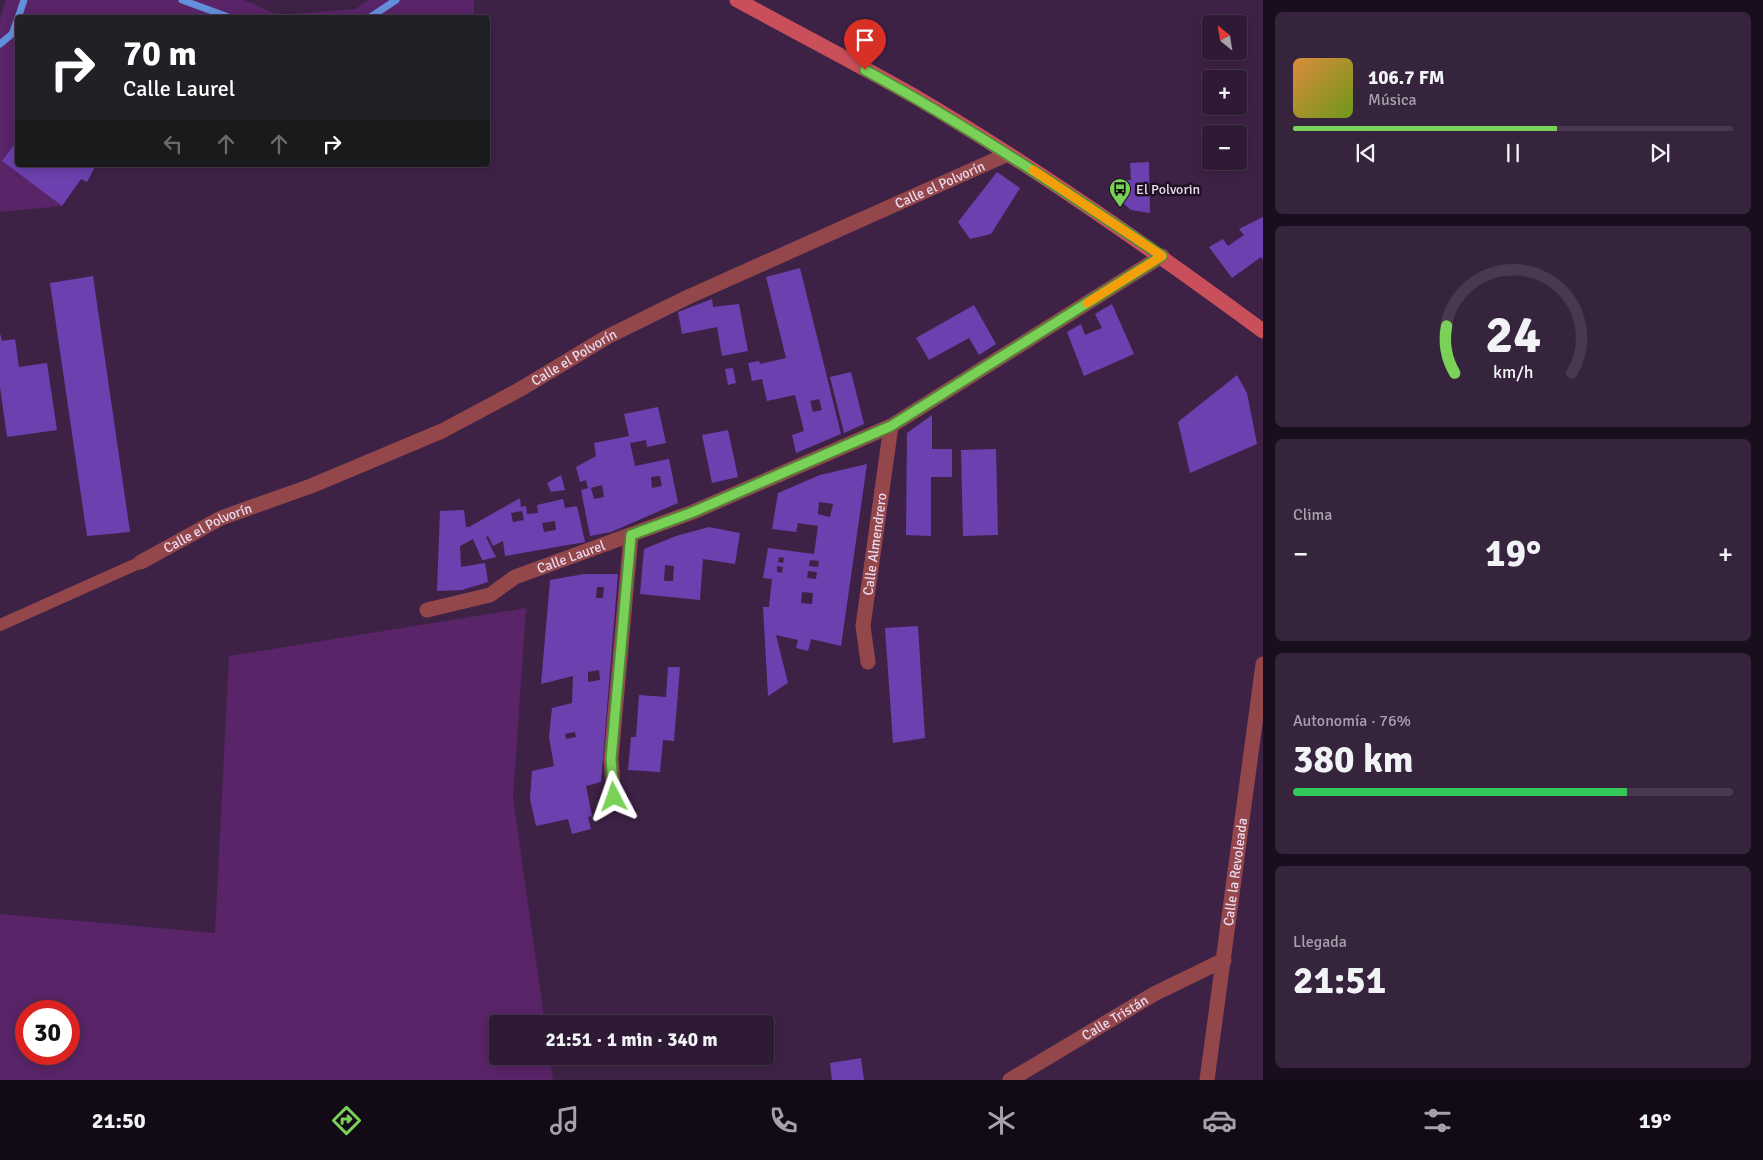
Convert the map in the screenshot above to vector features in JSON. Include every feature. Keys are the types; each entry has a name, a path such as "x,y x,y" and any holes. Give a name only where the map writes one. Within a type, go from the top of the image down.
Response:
{"main road":[{"path":"737,0 914,96 1008,154 1162,256 1263,331"}],"street":[{"name":"Calle el Polvorín","path":"141,562 221,518 311,486 442,431 519,390 607,338 688,297 1008,154"},
{"name":"Calle Laurel","path":"427,610 490,595 514,577 702,508 891,426 1162,256"},
{"name":"Calle Almendrero","path":"868,662 863,626 891,426"},
{"path":"614,797 611,759 631,535"},
{"name":"Calle la Revoleada","path":"1207,1080 1262,684 1263,664"},
{"name":"Calle Tristán","path":"1010,1080 1154,994 1224,960"}],"lane":[{"path":"0,625 10,618 141,562"}],"shaded area":[{"path":"6,0 244,0 278,15 15,15 15,142 2,161 62,206 0,212 0,19"},
{"path":"369,0 474,0 474,14 278,15 355,9"},
{"path":"526,608 513,798 544,1015 489,1015 489,1065 551,1065 553,1080 0,1080 0,914 215,933 229,656"}],"building":[{"path":"15,143 15,167 95,167 87,182 81,179 62,206 2,161"},
{"path":"1149,162 1150,213 1131,210 1117,198 1116,180 1131,180 1130,163"},
{"path":"997,172 1020,188 991,234 970,239 958,222"},
{"path":"1263,217 1263,261 1261,257 1232,278 1209,247 1223,239 1228,246 1244,235 1239,229"},
{"path":"800,268 841,434 796,453 792,435 804,431 795,395 767,401 762,379 752,381 748,363 759,361 760,364 786,358 766,277","holes":["819,399 822,410 813,412 810,401"]},
{"path":"93,276 130,532 87,536 50,283"},
{"path":"712,299 713,307 739,304 748,351 722,356 717,327 682,334 678,312"},
{"path":"1112,304 1134,354 1084,376 1067,332 1081,324 1085,335 1102,328 1095,314"},
{"path":"974,305 996,344 979,355 969,338 929,360 916,338"},
{"path":"0,333 2,341 15,339 19,367 47,363 57,430 7,437 0,387"},
{"path":"733,368 736,383 728,385 725,369"},
{"path":"851,372 864,424 844,433 830,377"},
{"path":"1237,375 1247,393 1257,444 1190,473 1178,422"},
{"path":"658,407 666,443 647,447 646,440 630,443 635,466 669,459 678,503 611,532 590,536 581,490 588,488 586,480 580,482 576,467 596,456 594,443 629,436 624,414","holes":["660,476 662,486 652,488 651,477","602,485 604,497 594,499 591,488"]},
{"path":"932,415 932,449 952,449 952,477 931,477 931,536 906,535 907,433"},
{"path":"728,430 738,477 712,483 702,435"},
{"path":"996,449 998,535 963,536 961,450"},
{"path":"867,464 841,646 811,639 808,651 796,648 798,640 776,635 788,683 768,696 763,607 769,607 772,579 763,578 768,548 814,554 818,526 798,523 796,532 772,529 778,493 820,475","holes":["819,502 833,504 830,517 818,514","779,557 784,558 783,563 778,562","810,560 819,561 818,567 809,566","777,566 783,567 782,573 777,572","808,571 817,572 816,579 807,578","802,592 813,593 812,604 801,603"]},
{"path":"561,475 565,490 551,492 547,483"},
{"path":"520,498 521,507 526,506 527,514 538,513 537,505 563,499 565,508 577,506 585,542 505,556 503,541 493,546 488,536 486,537 496,557 482,560 473,539 460,546 461,567 485,563 488,582 462,590 437,591 440,511 464,510 466,527","holes":["522,511 524,520 513,522 511,513","555,521 556,530 544,532 542,523"]},
{"path":"709,527 740,533 735,564 703,559 700,600 640,594 644,549 676,536","holes":["665,565 674,566 673,581 664,581"]},
{"path":"584,574 618,574 601,782 586,786 592,816 588,817 591,829 572,834 568,819 536,826 530,799 532,771 554,766 549,737 552,708 572,703 573,676 541,684 550,580","holes":["597,587 604,587 603,598 596,598","599,670 600,680 588,682 588,672","575,732 576,737 566,739 565,734"]},
{"path":"918,626 925,738 893,743 885,628"},
{"path":"668,667 680,667 674,741 663,740 660,772 628,770 631,737 636,737 639,695 666,697"},
{"path":"861,1058 864,1080 832,1080 830,1063"}],"waterway":[{"path":"19,15 24,0"},
{"path":"182,0 223,15"},
{"path":"374,15 396,0"},
{"path":"0,44 12,34 15,26"}],"slow traffic":[{"path":"1033,170 1162,256 1087,303"}],"place":[{"name":"El Polvorin","path":"1120,208"}],"route":[{"path":"614,797 611,759 631,535 693,512 891,426 1162,256 1008,154 914,96 865,70"}]}
